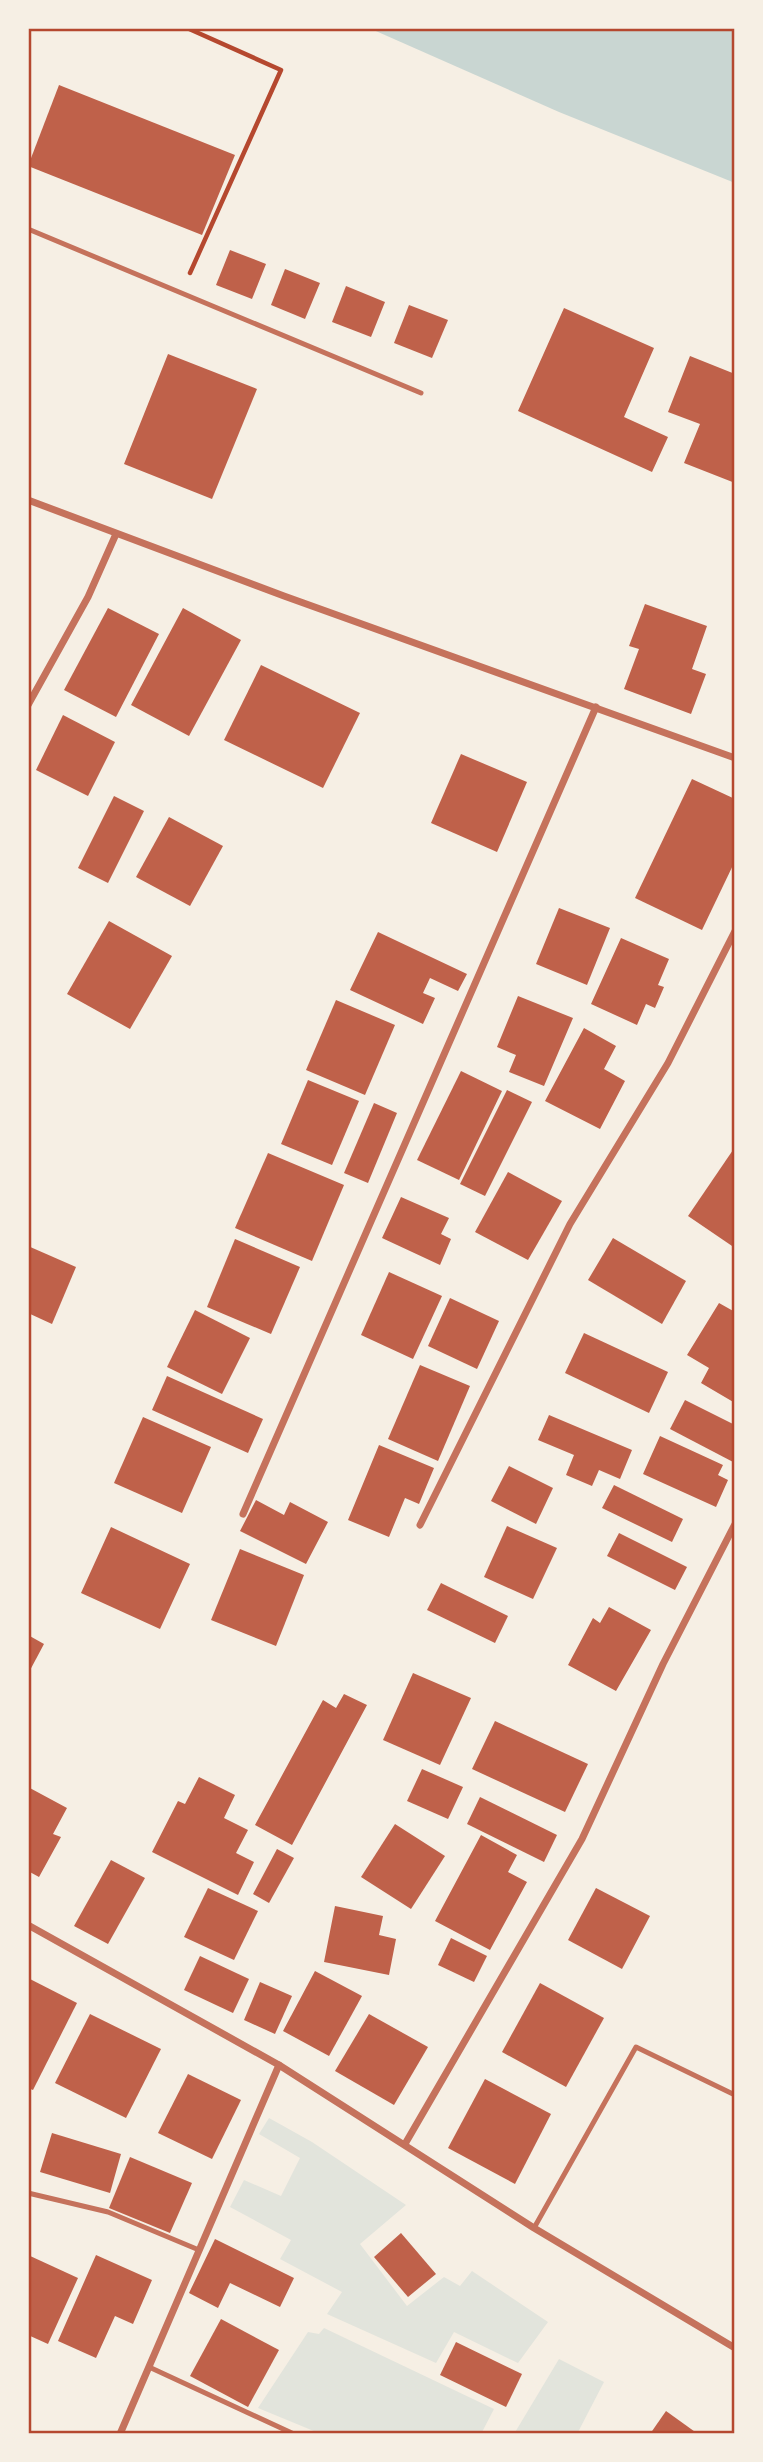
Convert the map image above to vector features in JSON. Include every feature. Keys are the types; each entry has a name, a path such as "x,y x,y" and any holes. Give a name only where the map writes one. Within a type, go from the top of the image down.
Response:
{"street":[{"path":"28,500 735,758"},
{"path":"28,705 88,597 116,534"},
{"path":"243,1514 596,707"},
{"path":"420,1525 570,1224 668,1063 735,931"},
{"path":"405,2144 582,1839 663,1664 735,1524"},
{"path":"28,1925 279,2065 534,2228 735,2348"},
{"path":"120,2434 279,2065"}],"lane":[{"path":"28,229 421,393"},
{"path":"534,2228 636,2048 735,2095"},
{"path":"28,2193 108,2212 199,2250"},
{"path":"149,2367 294,2434"}],"path":[{"path":"182,293 282,70 187,28"}],"shaded area":[{"path":"369,28 735,28 735,183 559,112"},
{"path":"269,2118 312,2142 406,2205 360,2244 407,2306 444,2277 460,2286 472,2271 548,2322 518,2363 454,2332 436,2363 327,2314 342,2292 280,2259 291,2240 230,2207 244,2180 281,2196 300,2158 259,2134"},
{"path":"324,2328 494,2409 481,2434 321,2434 258,2408 308,2332 319,2334"},
{"path":"559,2359 604,2382 577,2434 514,2434"}],"building":[{"path":"59,85 235,155 202,235 28,166"},
{"path":"230,250 266,264 252,299 216,285"},
{"path":"285,269 320,283 305,319 271,305"},
{"path":"346,286 385,302 371,337 332,322"},
{"path":"409,305 448,320 432,358 394,343"},
{"path":"564,308 654,348 624,417 668,437 652,472 518,411"},
{"path":"168,354 257,389 212,499 124,464"},
{"path":"690,356 735,374 735,483 684,463 700,424 668,412"},
{"path":"645,604 707,626 692,669 706,674 691,714 624,689 639,649 629,646"},
{"path":"108,608 159,634 116,717 64,690"},
{"path":"183,608 241,640 189,736 131,705"},
{"path":"261,665 360,713 323,788 224,740"},
{"path":"63,715 115,742 88,796 36,770"},
{"path":"461,754 527,782 497,852 431,823"},
{"path":"692,779 735,799 735,861 702,930 635,898"},
{"path":"114,796 144,811 108,883 78,868"},
{"path":"169,817 223,846 190,906 136,877"},
{"path":"559,908 610,928 587,985 536,964"},
{"path":"109,921 172,956 130,1029 67,994"},
{"path":"378,932 467,974 458,991 430,978 423,993 435,998 423,1024 350,990"},
{"path":"621,938 669,959 658,985 664,987 655,1008 646,1004 637,1025 591,1004"},
{"path":"518,996 573,1018 544,1086 509,1072 516,1055 497,1047"},
{"path":"336,1000 395,1025 365,1095 306,1070"},
{"path":"584,1028 616,1046 604,1069 625,1081 600,1129 545,1101"},
{"path":"461,1071 502,1091 459,1180 417,1160"},
{"path":"308,1080 359,1101 332,1165 281,1144"},
{"path":"507,1090 532,1102 485,1196 460,1184"},
{"path":"374,1103 397,1113 368,1183 344,1173"},
{"path":"735,1147 735,1248 688,1216"},
{"path":"268,1153 344,1185 312,1261 235,1228"},
{"path":"508,1172 562,1201 528,1260 475,1232"},
{"path":"401,1197 449,1218 441,1234 451,1239 440,1265 382,1238"},
{"path":"613,1238 686,1281 662,1324 588,1280"},
{"path":"235,1239 300,1267 271,1334 207,1307"},
{"path":"28,1246 76,1267 52,1324 28,1313"},
{"path":"389,1272 442,1296 413,1359 361,1335"},
{"path":"450,1298 499,1321 477,1369 428,1346"},
{"path":"719,1303 735,1312 735,1403 701,1383 709,1368 687,1355"},
{"path":"195,1310 250,1338 222,1394 167,1367"},
{"path":"584,1333 668,1372 649,1413 565,1373"},
{"path":"420,1365 470,1386 438,1461 388,1439"},
{"path":"167,1376 263,1419 248,1453 152,1410"},
{"path":"685,1400 735,1425 735,1463 670,1429"},
{"path":"549,1415 632,1450 620,1479 599,1470 592,1486 566,1475 574,1455 538,1440"},
{"path":"143,1417 211,1447 182,1513 114,1483"},
{"path":"660,1436 723,1465 718,1475 728,1480 716,1507 643,1474"},
{"path":"379,1445 434,1468 419,1504 405,1498 389,1537 348,1520"},
{"path":"509,1466 553,1488 536,1524 491,1501"},
{"path":"614,1485 683,1519 672,1542 602,1508"},
{"path":"256,1500 284,1515 290,1502 328,1522 306,1564 240,1531"},
{"path":"507,1526 557,1548 533,1599 484,1577"},
{"path":"111,1527 190,1564 160,1629 81,1593"},
{"path":"619,1533 687,1567 675,1590 607,1556"},
{"path":"240,1549 304,1575 276,1646 211,1620"},
{"path":"441,1583 508,1616 495,1643 427,1610"},
{"path":"609,1607 651,1630 616,1691 568,1665 593,1618 600,1623"},
{"path":"28,1635 44,1644 28,1674"},
{"path":"413,1673 471,1698 440,1765 383,1740"},
{"path":"344,1694 367,1705 292,1845 255,1825 323,1700 336,1708"},
{"path":"495,1721 588,1764 565,1812 472,1769"},
{"path":"422,1769 463,1787 448,1819 407,1801"},
{"path":"199,1777 235,1795 224,1818 248,1830 236,1853 254,1862 238,1895 152,1852 178,1801 185,1804"},
{"path":"28,1787 67,1808 53,1834 61,1837 39,1877 28,1871"},
{"path":"480,1797 557,1835 544,1862 467,1824"},
{"path":"395,1824 445,1856 411,1909 361,1877"},
{"path":"481,1835 517,1855 508,1872 527,1882 490,1950 435,1921"},
{"path":"277,1849 294,1858 269,1903 253,1894"},
{"path":"111,1860 145,1878 108,1944 74,1926"},
{"path":"208,1888 258,1911 234,1960 184,1937"},
{"path":"596,1888 650,1916 622,1969 568,1940"},
{"path":"335,1906 383,1916 379,1935 396,1939 389,1975 324,1962"},
{"path":"451,1938 487,1956 474,1982 438,1965"},
{"path":"200,1956 249,1979 233,2013 184,1990"},
{"path":"315,1971 362,1996 329,2056 283,2031"},
{"path":"28,1978 77,2003 33,2090 28,2088"},
{"path":"260,1982 292,1996 275,2034 244,2020"},
{"path":"540,1983 604,2018 566,2087 502,2052"},
{"path":"90,2014 161,2049 126,2118 55,2083"},
{"path":"369,2014 428,2047 394,2105 335,2071"},
{"path":"188,2074 241,2100 212,2159 158,2133"},
{"path":"485,2079 551,2114 515,2184 448,2148"},
{"path":"52,2133 121,2154 110,2193 40,2172"},
{"path":"130,2157 192,2183 170,2233 109,2208"},
{"path":"401,2233 436,2274 408,2297 374,2257"},
{"path":"215,2239 294,2278 280,2307 230,2283 218,2308 189,2293"},
{"path":"28,2255 78,2278 48,2344 28,2335"},
{"path":"96,2255 152,2280 133,2324 115,2316 96,2358 58,2341"},
{"path":"221,2319 279,2350 248,2407 190,2376"},
{"path":"456,2342 522,2374 506,2407 440,2375"},
{"path":"666,2411 698,2434 650,2434"}]}
